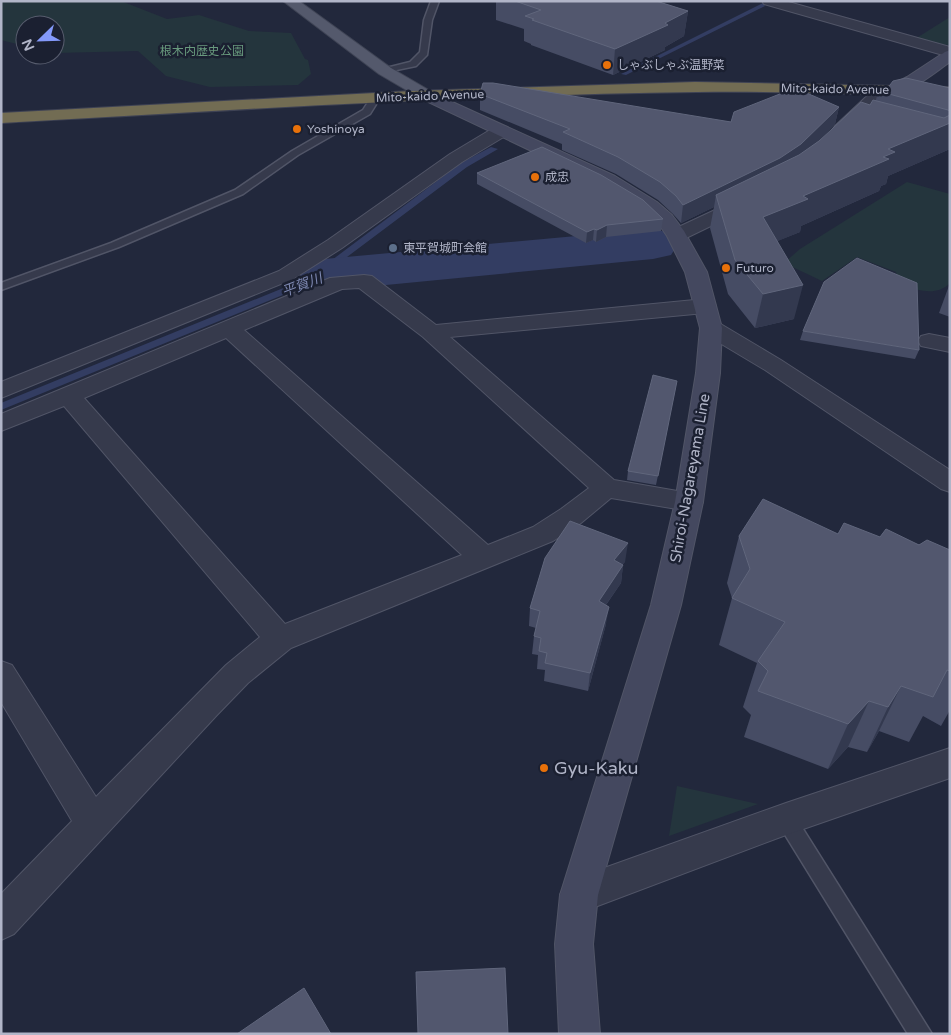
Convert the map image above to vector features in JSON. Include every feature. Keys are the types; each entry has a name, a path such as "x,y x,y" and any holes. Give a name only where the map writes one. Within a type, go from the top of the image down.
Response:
{"highway":[{"name":"Mito-kaido Avenue","path":"1,118 426,95 660,88 810,87 950,92"}],"main road":[{"path":"290,1 385,71 426,95"},
{"path":"894,90 913,80 950,54"},
{"name":"Shiroi-Nagareyama Line","path":"426,95 608,180 636,195 665,219 677,235 696,272 708,317 708,373 689,502 666,605 580,895 574,944 580,1034"}],"street":[{"path":"770,1 950,54"},
{"path":"830,141 855,122 873,100 894,90"},
{"path":"914,91 918,101 950,108"},
{"path":"1,391 286,275 335,244 456,158 502,131"},
{"path":"677,235 759,194"},
{"path":"1,423 338,283 364,281 431,332 606,488 689,502"},
{"path":"431,332 708,317 772,365 950,483"},
{"path":"228,328 484,558"},
{"path":"68,395 280,639"},
{"path":"1,921 206,705 237,674 280,639 543,534 571,516 606,488"},
{"path":"1,674 93,823"},
{"path":"580,895 786,819 950,763"}],"lane":[{"path":"385,71 413,64 424,53 428,20 435,1"},
{"path":"1,287 115,245 239,192 295,153 367,112 375,98"},
{"path":"786,819 921,1034"}],"green space":[{"name":"根木内歴史公園","path":"1,1 121,1 167,19 199,15 249,31 291,33 305,59 308,60 311,74 298,85 210,87 166,76 138,51 65,53 65,15 15,15 15,44 1,40"},
{"path":"950,17 950,45 933,44 915,39"},
{"path":"907,182 950,194 950,283 944,288 925,291 898,284 896,272 857,257 822,281 784,263 800,249"},
{"path":"677,786 758,804 669,836"}],"building":[{"path":"515,1 656,1 688,11 665,23 668,25 615,49 532,20 534,19 525,16 541,10"},
{"path":"906,78 950,88 950,111 878,91 881,87 887,89 893,81"},
{"path":"483,83 493,83 731,122 734,112 795,88 839,107 801,144 780,158 683,205 660,182 618,157 563,132 570,129 480,94"},
{"path":"873,100 944,118 950,115 950,123 888,149 895,152 883,157 889,159 803,196 808,199 763,217 803,285 763,294 735,260 716,195 799,155 819,141 861,102 870,105"},
{"path":"542,147 601,175 643,200 663,219 607,225 587,232 477,173"},
{"path":"857,258 917,283 919,350 803,331 824,282"},
{"path":"653,375 677,381 658,476 628,471"},
{"path":"763,499 838,534 844,523 880,537 886,529 919,545 927,540 950,550 950,671 947,670 933,697 901,686 888,707 869,701 848,724 758,691 768,671 758,661 785,622 732,598 750,569 739,536"},
{"path":"570,521 628,543 614,560 623,565 599,601 609,607 590,673 545,663 547,653 539,651 541,638 534,636 540,611 530,608 545,558"},
{"path":"505,968 508,1034 418,1034 416,972"},
{"path":"304,988 331,1034 237,1034"}],"waterway":[{"path":"624,74 763,5"},
{"name":"平賀川","path":"1,407 324,275 327,268 464,165 494,149"},
{"name":"平賀川","path":"324,275 653,244"}],"place":[{"name":"しゃぶしゃぶ温野菜","path":"607,65"},
{"name":"Yoshinoya","path":"297,129"},
{"name":"成忠","path":"535,177"},
{"name":"東平賀城町会館","path":"393,248"},
{"name":"Futuro","path":"726,268"},
{"name":"Gyu-Kaku","path":"544,768"}]}
